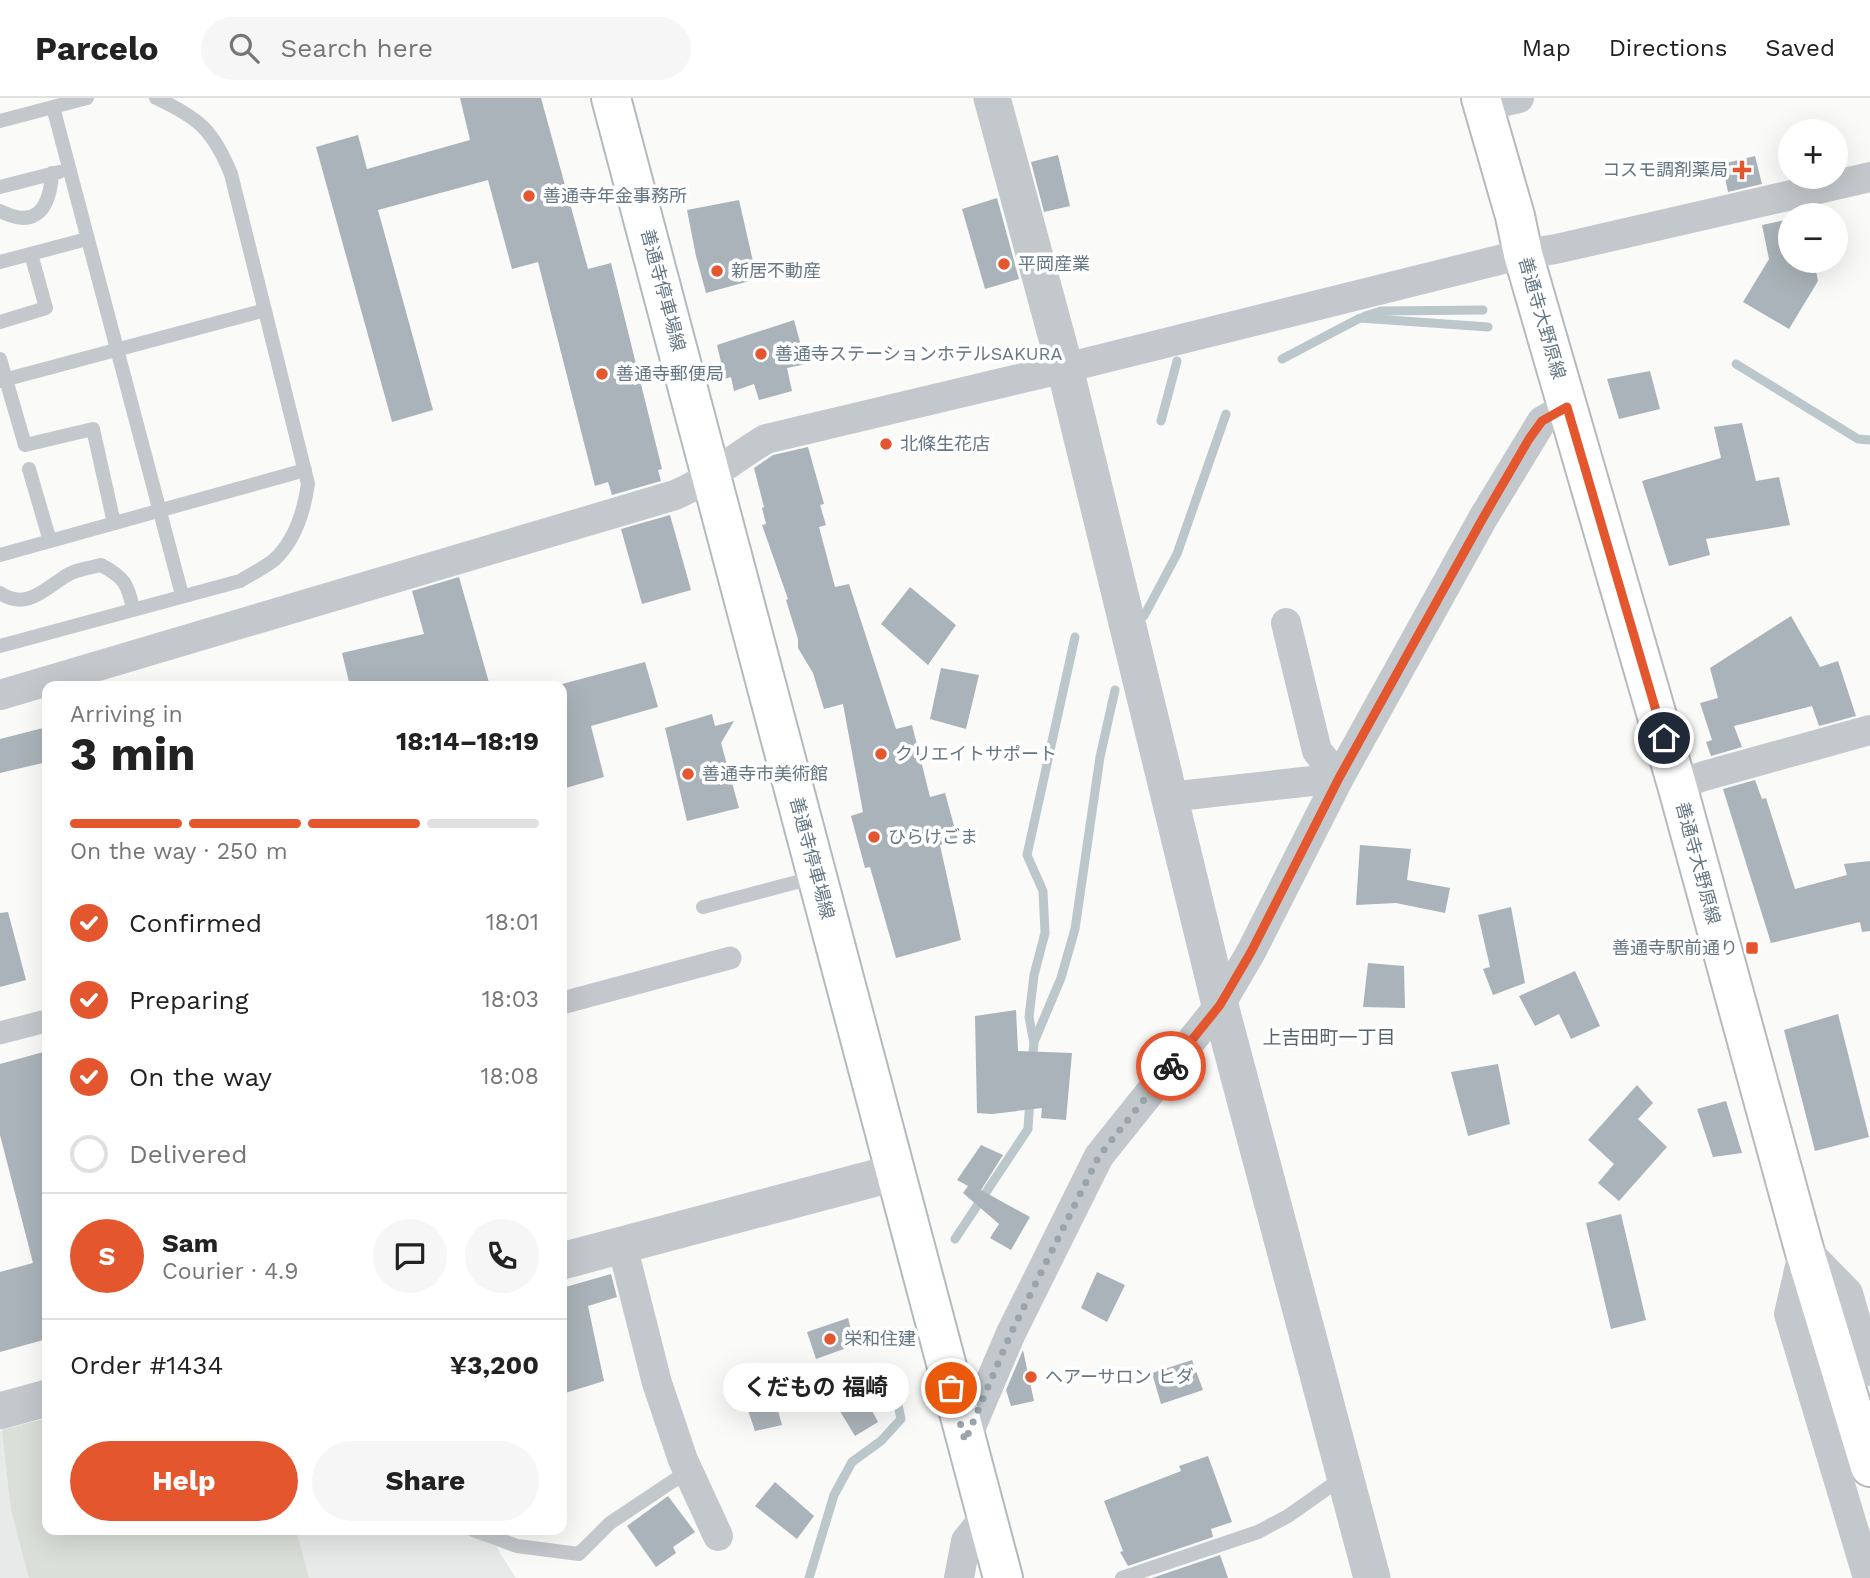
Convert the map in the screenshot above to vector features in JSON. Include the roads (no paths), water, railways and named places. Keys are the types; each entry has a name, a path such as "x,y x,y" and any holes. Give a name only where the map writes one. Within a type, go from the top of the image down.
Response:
{"main road":[{"name":"善通寺停車場線","path":"611,98 1003,1578"},
{"name":"善通寺大野原線","path":"1494,101 1522,254 1677,785 1804,1249 1859,1379 1870,1467"}],"street":[{"path":"992,98 1065,368 1220,1005 1372,1578"},
{"path":"50,681 675,495 713,477 766,439 1065,368 1522,254 1556,249 1870,177"},
{"path":"965,1441 1011,1333 1099,1156 1220,1005 1251,952 1339,778 1483,518 1542,421 1567,407"},
{"path":"1286,623 1317,751 1339,778"},
{"path":"0,695 42,683"},
{"path":"1677,785 1870,730"},
{"path":"1169,797 1339,778"},
{"path":"567,1002 730,958"},
{"path":"0,1033 42,1022"},
{"path":"567,1260 894,1173"},
{"path":"622,1245 657,1383 688,1471 718,1536"},
{"path":"1804,1249 1861,1309 1859,1379"},
{"path":"1804,1249 1789,1314 1868,1578"},
{"path":"0,1411 42,1399"},
{"path":"959,1578 966,1541 986,1516"}],"lane":[{"path":"0,121 87,98"},
{"path":"0,646 240,581 274,560 291,538 303,513 308,484 232,174 220,145 202,124 180,109 156,98"},
{"path":"53,107 182,596"},
{"path":"0,187 69,169"},
{"path":"0,211 30,217 42,209 50,196 52,173"},
{"path":"0,262 87,239"},
{"path":"0,322 46,308 31,254"},
{"path":"3,380 265,310"},
{"path":"0,359 3,380 25,445 93,429 114,523"},
{"path":"29,469 50,541"},
{"path":"0,555 305,470"},
{"path":"0,593 20,601 29,599 49,590 65,576 101,565 117,573 129,588 132,609"},
{"path":"703,907 817,877"},
{"path":"487,1535 517,1546 579,1554 610,1523 688,1471"},
{"path":"1122,1578 1258,1532 1289,1516 1345,1476"}],"waterway":[{"path":"1365,316 1381,311 1483,310"},
{"path":"1282,359 1360,318 1488,327"},
{"path":"1161,421 1177,361"},
{"path":"1736,364 1858,439 1870,440"},
{"path":"1144,616 1177,554 1226,414"},
{"path":"1032,1063 1034,1043 1029,1017 1034,975 1045,933 1043,891 1027,855 1075,637"},
{"path":"1034,1042 1061,978 1075,929 1100,757 1115,690"},
{"path":"955,1239 1028,1129 1030,1098"},
{"path":"809,1578 834,1495 852,1462 881,1441 901,1419 891,1372"}],"place":[{"name":"コスモ調剤薬局","path":"1742,170"},
{"name":"善通寺年金事務所","path":"529,196"},
{"name":"平岡産業","path":"1004,264"},
{"name":"新居不動産","path":"717,271"},
{"name":"善通寺ステーションホテルSAKURA","path":"761,354"},
{"name":"善通寺郵便局","path":"602,374"},
{"name":"北條生花店","path":"886,444"},
{"name":"クリエイトサポート","path":"881,754"},
{"name":"善通寺市美術館","path":"688,774"},
{"name":"ひらけごま","path":"874,837"},
{"name":"善通寺駅前通り","path":"1752,948"},
{"name":"栄和住建","path":"830,1339"},
{"name":"ヘアーサロン ヒダ","path":"1031,1377"},
{"name":"くだもの 福崎","path":"951,1388"}],"district":[{"name":"上吉田町一丁目","path":"1329,1037"}]}
